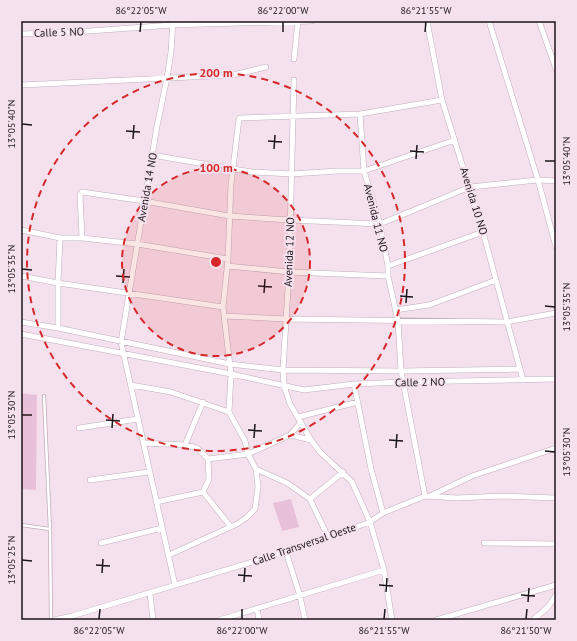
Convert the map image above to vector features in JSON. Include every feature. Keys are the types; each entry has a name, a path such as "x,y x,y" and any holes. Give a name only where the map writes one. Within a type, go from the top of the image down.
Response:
{"street":[{"path":"294,59 298,21"},
{"name":"Calle 5 NO","path":"21,34 76,32 172,23 312,21"},
{"name":"Avenida 10 NO","path":"428,21 442,100 470,187 523,380"},
{"path":"489,21 538,180 556,247"},
{"path":"539,21 556,69"},
{"name":"Avenida 14 NO","path":"172,23 171,52 167,78 144,200 122,342 149,472 169,554 174,585"},
{"path":"21,85 233,75 266,67"},
{"name":"Avenida 12 NO","path":"294,80 289,272 283,370 284,386 290,404 311,440 320,452 352,482 370,522 384,570 392,620"},
{"path":"169,554 231,527 246,518 256,508 258,487 256,469 248,454 245,441 229,412 231,374 223,307 228,259 231,184 238,121 240,118 360,114 442,100"},
{"name":"Avenida 11 NO","path":"360,114 364,170 380,224 388,266 388,276 398,321 401,371 427,496"},
{"path":"152,155 233,170 292,174 364,170 455,140"},
{"path":"82,238 81,193 144,200 229,216 380,224 470,187 538,180 556,181"},
{"path":"21,230 60,238 82,238 137,244 228,259"},
{"path":"388,266 483,232"},
{"path":"58,328 60,238"},
{"path":"227,266 289,272 388,276"},
{"path":"21,276 58,283 223,307"},
{"path":"395,310 429,304 496,280"},
{"path":"224,316 287,319 507,322 556,313"},
{"path":"21,322 58,328 230,364 283,370 401,371 520,369"},
{"name":"Calle 2 NO","path":"21,334 231,374 304,390 354,384 556,379"},
{"path":"354,384 371,469 383,513"},
{"path":"131,385 171,392 229,412"},
{"path":"185,445 203,402"},
{"path":"298,417 358,402"},
{"path":"79,428 138,419"},
{"path":"208,460 248,454 290,435 301,422"},
{"path":"290,435 311,440"},
{"path":"143,443 185,445 197,448 208,460 209,479 203,492"},
{"path":"427,496 472,476 556,448"},
{"path":"256,469 288,483 310,498 328,537"},
{"path":"90,480 149,472"},
{"path":"310,498 343,472"},
{"path":"156,502 203,492"},
{"path":"203,492 231,527"},
{"name":"Calle Transversal Oeste","path":"53,620 72,618 174,585 286,552 370,522 383,513 427,496 457,498 502,496 556,498"},
{"path":"101,543 162,528"},
{"path":"484,543 556,544"},
{"path":"286,552 300,596 305,620"},
{"path":"219,620 384,570"},
{"path":"436,620 556,585"},
{"path":"150,593 153,620"},
{"path":"533,620 548,607 556,595"},
{"path":"257,608 259,620"}],"lane":[{"path":"44,396 53,620"},
{"path":"21,525 50,529"}],"shaded area":[{"path":"21,393 37,395 36,490 21,489"},
{"path":"291,499 299,527 282,531 273,503"}]}
